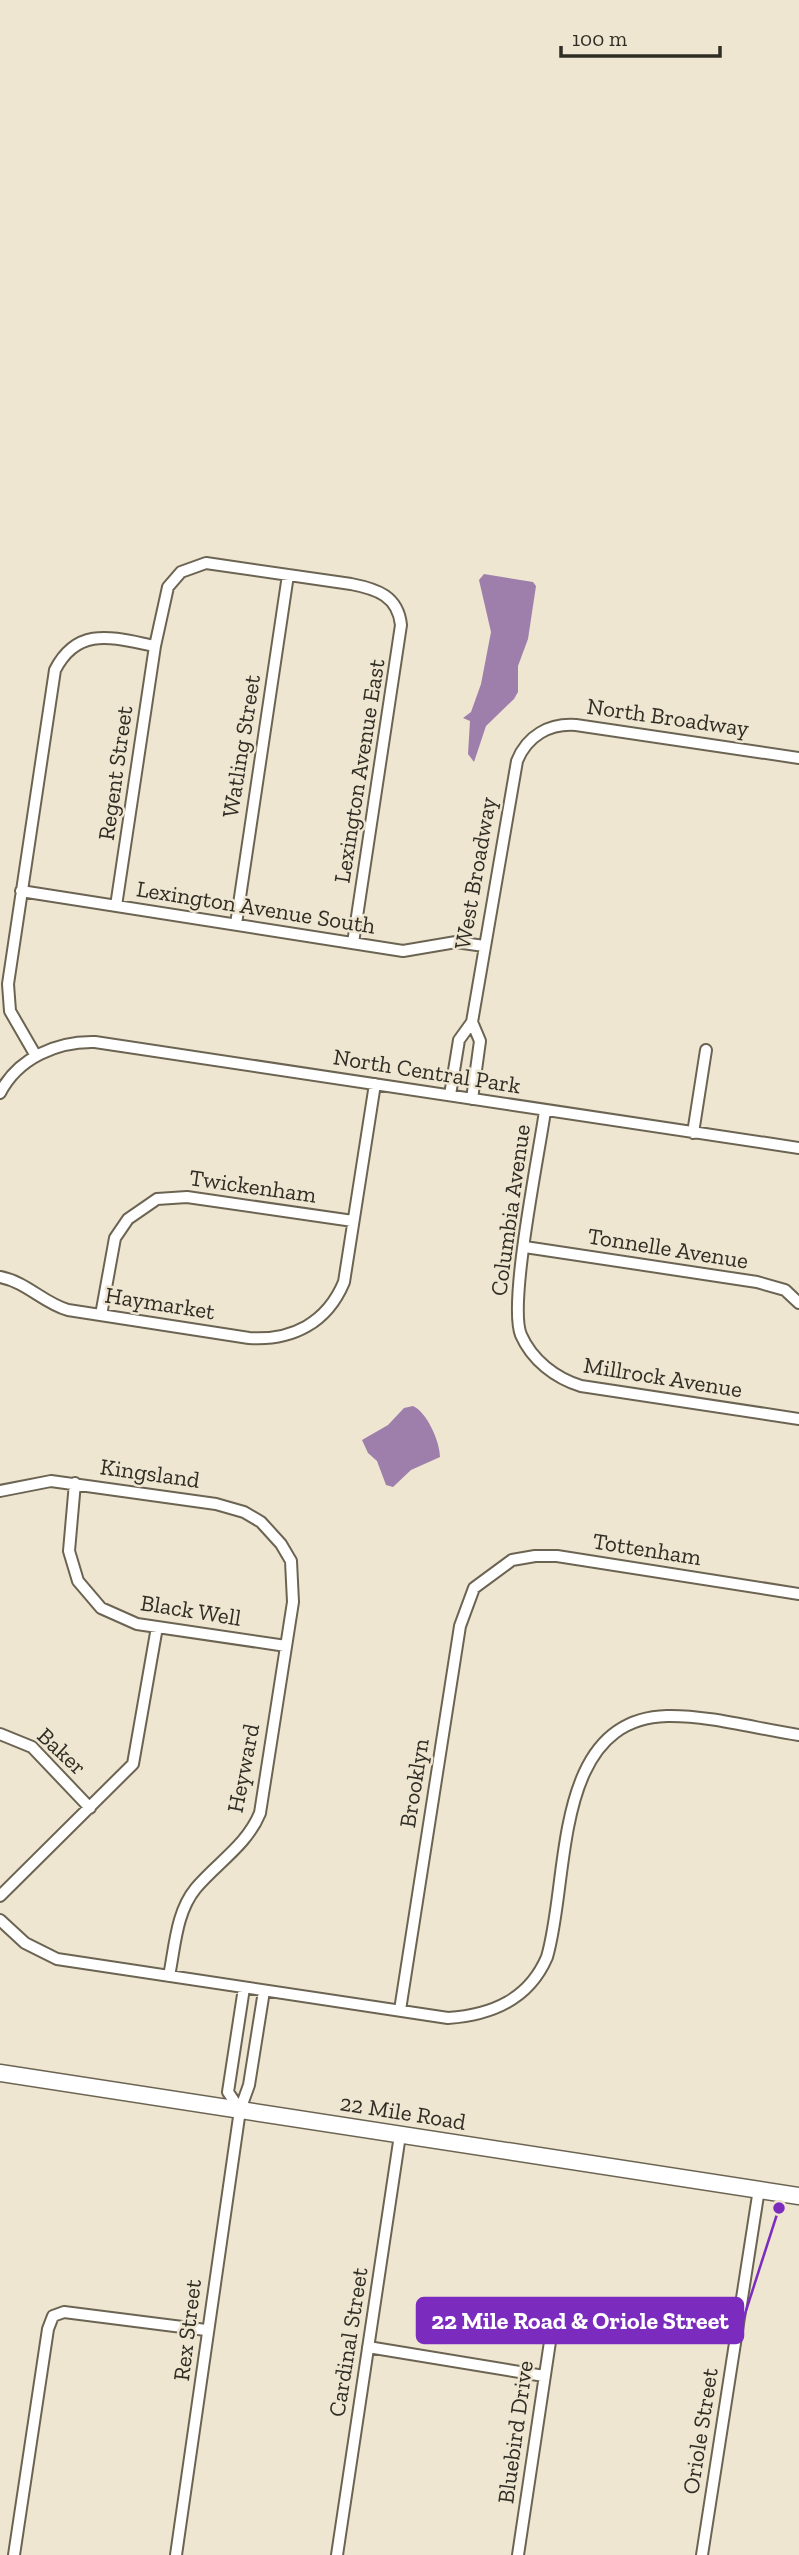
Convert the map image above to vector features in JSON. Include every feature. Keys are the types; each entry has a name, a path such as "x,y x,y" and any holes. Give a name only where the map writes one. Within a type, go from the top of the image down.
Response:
{"street":[{"name":"Regent Street","path":"116,906 155,646 168,587 189,567 214,563 370,587 382,592 397,607"},
{"name":"Watling Street","path":"236,924 288,575"},
{"name":"Lexington Avenue East","path":"354,943 401,632 397,607"},
{"path":"36,1056 10,1012 7,999 55,670 64,653 85,640 103,636 155,646"},
{"name":"North Broadway","path":"533,737 551,727 576,725 799,758"},
{"name":"West Broadway","path":"450,1095 459,1040 472,1022 517,761 521,750 533,737"},
{"name":"Lexington Avenue South","path":"21,891 403,951 456,942 484,946"},
{"name":"West Broadway","path":"472,1022 480,1041 472,1099"},
{"name":"North Central Park","path":"0,1093 20,1068 36,1056 74,1042 94,1042 799,1149"},
{"path":"693,1133 706,1050"},
{"path":"455,1066 476,1069"},
{"path":"352,1221 374,1084"},
{"name":"Columbia Avenue","path":"531,1353 520,1333 517,1309 545,1111"},
{"name":"Twickenham","path":"101,1315 115,1238 128,1219 157,1199 187,1197 352,1221"},
{"name":"Haymarket","path":"0,1277 23,1283 60,1307 270,1339 293,1335 330,1308 344,1282 352,1221"},
{"name":"Tonnelle Avenue","path":"525,1247 757,1282 785,1290 799,1303"},
{"name":"Millrock Avenue","path":"531,1353 552,1373 581,1387 799,1419"},
{"name":"Kingsland","path":"0,1490 51,1481 216,1504 244,1511 261,1522 281,1544"},
{"name":"Black Well","path":"75,1483 68,1542 78,1581 101,1608 125,1620 157,1627 286,1646"},
{"name":"Heyward","path":"170,1976 184,1908 196,1888 250,1832 260,1813 294,1589 290,1561 281,1544"},
{"name":"Tottenham","path":"491,1572 512,1560 557,1556 799,1594"},
{"name":"Brooklyn","path":"400,2010 460,1626 474,1588 491,1572"},
{"path":"0,1896 133,1764 157,1627"},
{"path":"0,1920 25,1944 46,1955 449,2018 489,2012 507,2004 534,1981 551,1943 572,1810 581,1775 602,1743 623,1729 647,1719 671,1716 799,1735"},
{"name":"Baker","path":"0,1734 32,1747 90,1808"},
{"path":"240,2110 228,2092 244,1988"},
{"name":"Rex Street","path":"177,2555 196,2425 206,2330 240,2110 249,2085 264,1991"},
{"name":"22 Mile Road","path":"0,2073 799,2196"},
{"name":"Cardinal Street","path":"337,2555 400,2135"},
{"name":"Oriole Street","path":"702,2555 759,2189"},
{"path":"14,2555 48,2329 55,2314 71,2312 206,2330"},
{"name":"Bluebird Drive","path":"518,2555 554,2315"},
{"path":"368,2347 544,2376"}],"shaded area":[{"path":"484,574 533,582 536,586 528,639 518,666 518,692 486,726 474,762 468,754 470,721 463,718 471,712 481,684 491,632 479,580"},
{"path":"413,1406 423,1414 432,1428 440,1457 411,1470 393,1487 386,1485 377,1461 368,1453 362,1440 388,1425 404,1408"}],"place":[{"name":"22 Mile Road & Oriole Street","path":"779,2208"}]}
